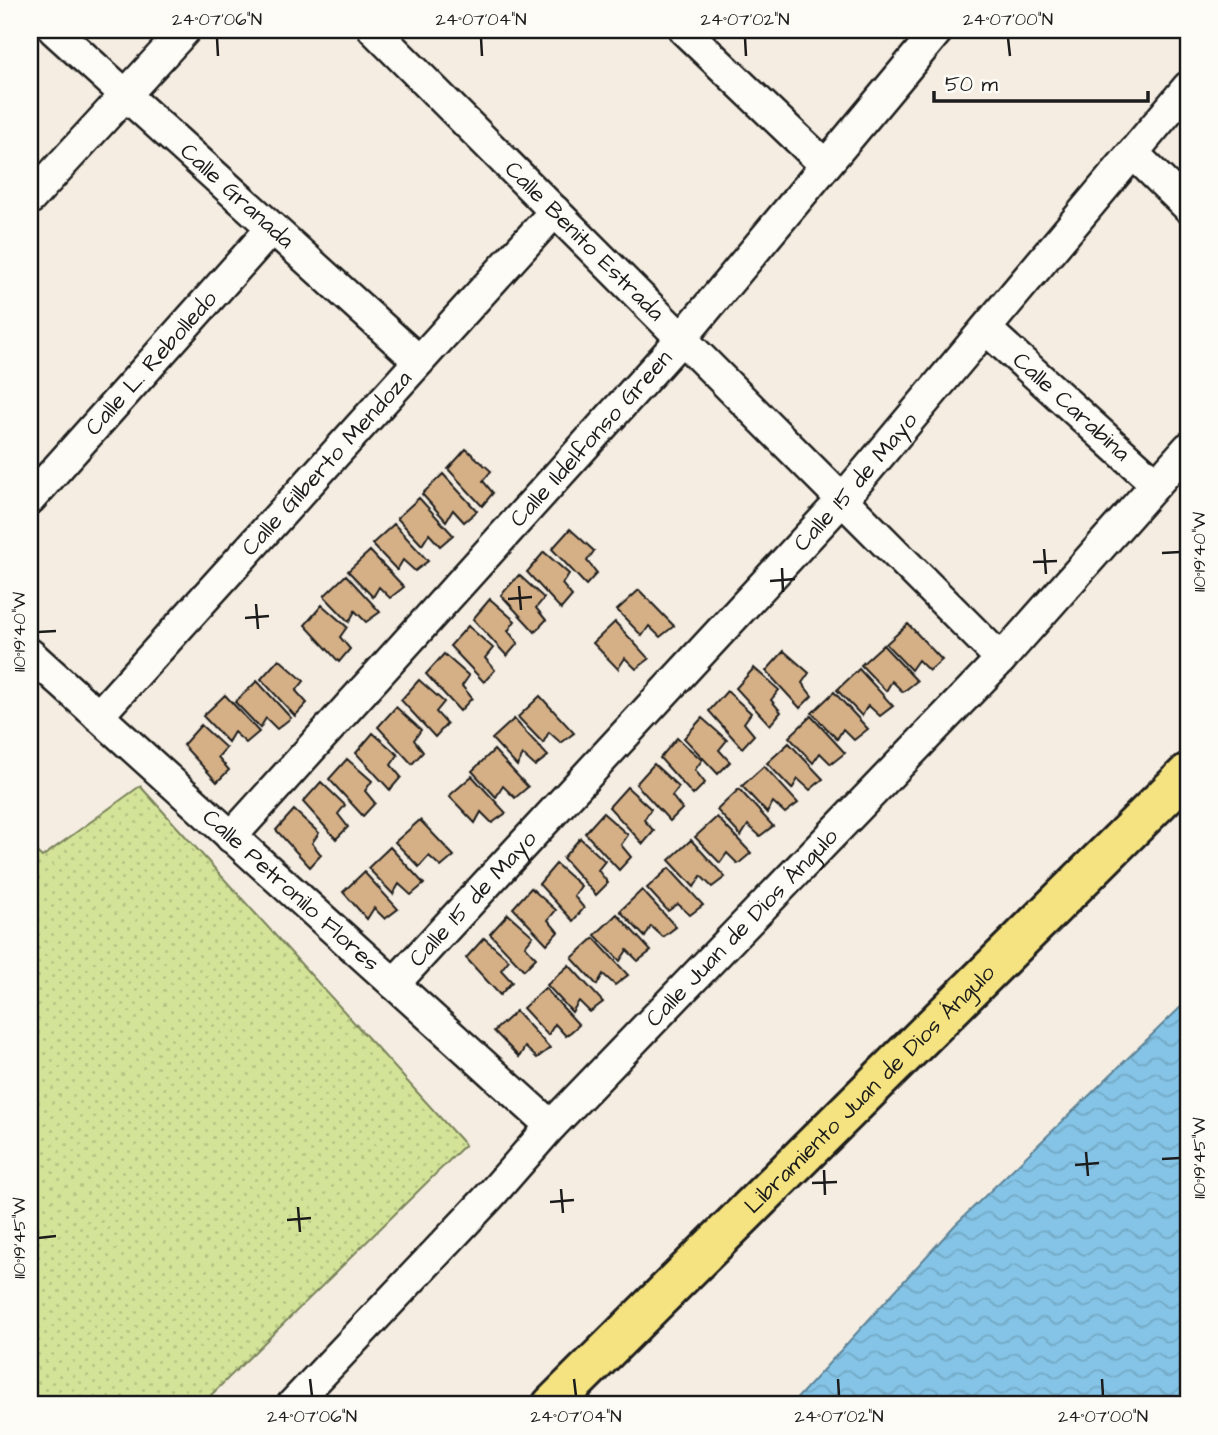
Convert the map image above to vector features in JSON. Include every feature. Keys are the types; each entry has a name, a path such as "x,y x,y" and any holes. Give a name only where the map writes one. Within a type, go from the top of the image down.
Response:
{"highway":[{"name":"Libramiento Juan de Dios Ángulo","path":"552,1405 1188,773"}],"street":[{"name":"Calle Granada","path":"54,30 419,361"},
{"path":"30,199 185,30"},
{"name":"Calle Benito Estrada","path":"374,30 1001,659"},
{"path":"684,30 824,164"},
{"name":"Calle Ildelfonso Green","path":"231,837 681,338 938,30"},
{"name":"Calle 15 de Mayo","path":"394,984 842,500 1188,87"},
{"path":"1133,153 1188,207"},
{"name":"Calle Gilberto Mendoza","path":"98,716 555,211"},
{"name":"Calle L. Rebolledo","path":"30,499 272,228"},
{"name":"Calle Carabina","path":"987,330 1155,483"},
{"name":"Calle Juan de Dios Ángulo","path":"292,1405 489,1198 551,1126 1001,659 1188,448"},
{"name":"Calle Petronilo Flores","path":"30,654 551,1126"}],"green space":[{"path":"140,786 465,1145 201,1405 30,1405 30,846 42,857"}],"water":[{"path":"1188,1000 1188,1405 791,1405 955,1225"}],"building":[{"path":"466,449 491,471 483,481 493,493 482,506 448,469"},
{"path":"443,474 477,511 464,522 453,510 446,521 422,494"},
{"path":"419,498 453,535 440,546 429,534 422,545 397,518"},
{"path":"394,524 428,561 415,571 403,560 397,570 372,544"},
{"path":"570,529 594,551 587,561 597,573 586,585 552,549"},
{"path":"370,551 404,587 390,598 379,587 373,597 348,571"},
{"path":"544,552 569,574 562,584 572,596 561,609 527,572"},
{"path":"346,575 380,612 366,622 355,611 349,622 324,596"},
{"path":"519,575 544,598 536,608 546,620 535,632 501,595"},
{"path":"639,590 674,626 660,637 649,626 642,636 617,610"},
{"path":"490,599 515,621 508,631 518,643 507,656 473,619"},
{"path":"322,605 347,627 340,637 350,649 339,662 305,625"},
{"path":"615,622 649,659 636,669 625,658 618,669 593,643"},
{"path":"908,624 942,660 929,671 918,660 911,670 886,644"},
{"path":"468,626 493,648 485,658 495,670 484,682 450,646"},
{"path":"883,645 917,681 903,692 892,681 886,691 861,665"},
{"path":"784,651 809,673 802,683 812,696 800,708 766,671"},
{"path":"444,654 469,676 462,686 472,698 460,711 426,674"},
{"path":"279,659 304,681 296,691 307,703 295,716 261,679"},
{"path":"754,668 779,690 771,700 781,712 770,725 736,688"},
{"path":"859,669 893,706 880,716 868,705 862,716 837,690"},
{"path":"419,680 444,702 436,712 447,724 435,737 401,700"},
{"path":"257,681 291,718 277,729 266,718 260,728 235,702"},
{"path":"727,691 751,713 744,723 754,735 742,748 709,711"},
{"path":"834,692 868,729 854,740 843,729 837,739 812,713"},
{"path":"225,695 259,732 246,743 234,732 228,742 203,716"},
{"path":"540,696 574,733 561,743 549,732 543,743 518,717"},
{"path":"396,707 421,730 414,740 423,752 412,764 378,727"},
{"path":"811,716 845,753 831,764 820,753 813,763 789,737"},
{"path":"702,718 727,740 719,750 730,762 718,774 684,738"},
{"path":"514,719 548,756 535,766 523,755 517,766 492,739"},
{"path":"201,725 226,748 218,757 229,770 217,782 183,745"},
{"path":"373,733 398,755 391,765 401,777 390,790 356,753"},
{"path":"677,738 702,760 695,770 705,783 693,795 660,758"},
{"path":"789,743 823,779 810,790 798,779 792,789 767,763"},
{"path":"494,750 528,787 515,798 503,786 496,797 472,771"},
{"path":"347,759 372,781 365,791 375,803 363,816 329,779"},
{"path":"654,764 679,787 672,796 682,809 670,821 636,784"},
{"path":"764,766 798,803 785,813 773,802 767,813 742,786"},
{"path":"472,776 506,813 492,823 481,812 475,823 449,796"},
{"path":"321,782 345,805 338,814 348,827 336,839 303,802"},
{"path":"627,787 651,809 644,820 654,831 643,844 609,807"},
{"path":"739,789 773,826 760,836 748,825 741,836 717,810"},
{"path":"294,810 319,833 312,843 321,855 310,867 276,830"},
{"path":"603,813 628,835 621,845 631,857 619,870 585,833"},
{"path":"717,817 751,853 738,864 727,853 720,863 695,837"},
{"path":"420,820 454,856 441,867 429,856 419,867 395,842"},
{"path":"580,838 605,861 598,870 608,883 596,895 563,858"},
{"path":"691,840 725,877 712,887 701,876 694,887 669,860"},
{"path":"390,847 424,884 411,895 399,884 393,894 368,868"},
{"path":"556,864 581,886 574,896 584,908 573,921 539,884"},
{"path":"669,868 703,905 690,915 678,904 668,911 647,888"},
{"path":"364,872 398,909 385,919 374,908 367,919 343,892"},
{"path":"531,888 556,910 548,920 558,932 547,944 513,908"},
{"path":"642,890 676,927 663,937 651,926 645,937 620,911"},
{"path":"508,914 533,936 525,946 536,958 524,970 490,934"},
{"path":"617,914 651,951 638,961 627,950 620,961 595,935"},
{"path":"484,938 509,960 501,970 512,982 500,995 466,958"},
{"path":"594,938 628,975 615,985 603,974 597,985 572,958"},
{"path":"569,965 603,1002 590,1012 579,1001 572,1012 547,985"},
{"path":"545,988 579,1025 566,1036 555,1024 548,1035 523,1008"},
{"path":"516,1011 550,1048 537,1058 525,1047 519,1057 494,1031"}]}
